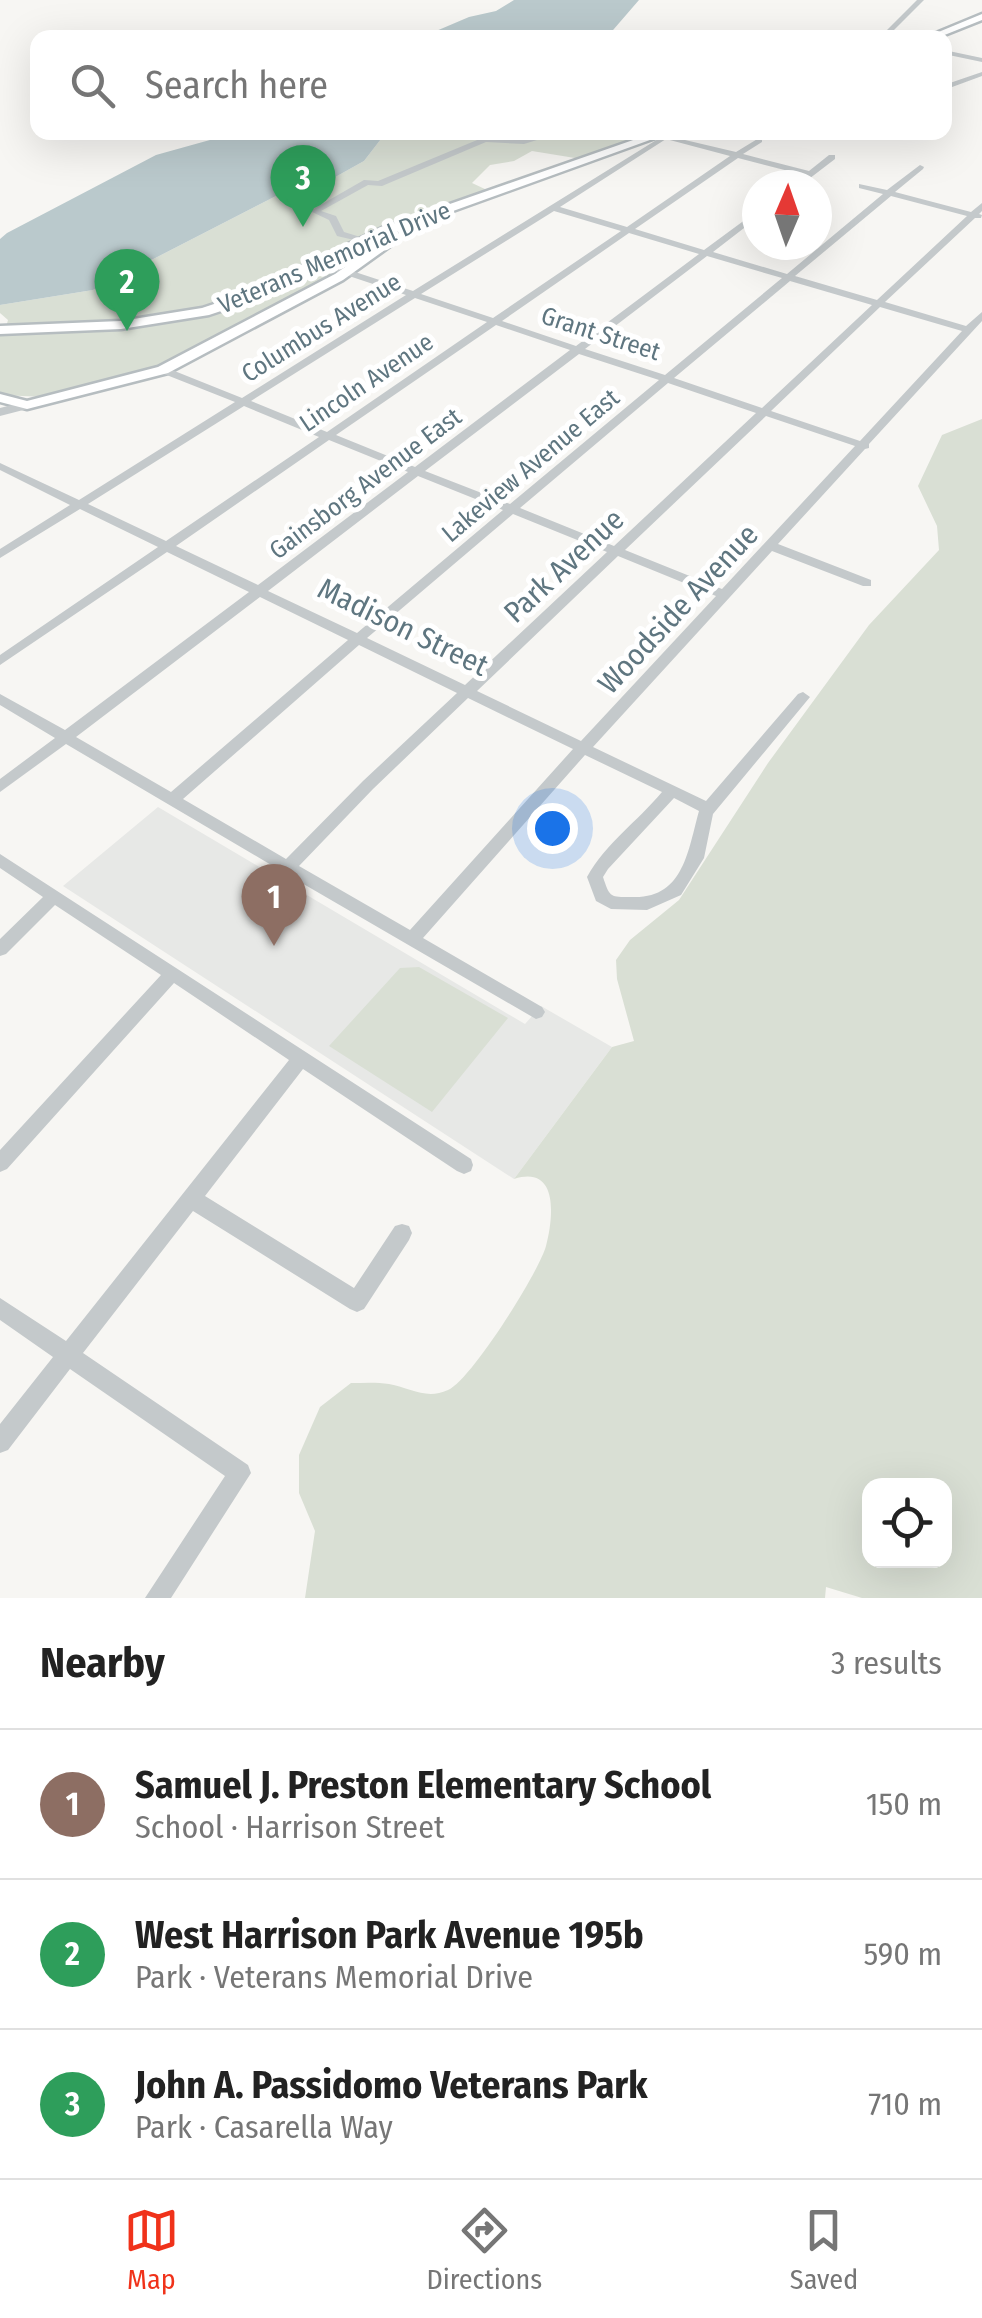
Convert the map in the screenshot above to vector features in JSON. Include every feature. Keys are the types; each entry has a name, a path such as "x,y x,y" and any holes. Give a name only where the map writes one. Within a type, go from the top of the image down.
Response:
{"main road":[{"path":"949,30 982,17"},
{"name":"Veterans Memorial Drive","path":"0,330 121,325 183,317 246,298 414,220 639,140"},
{"path":"0,398 27,405 163,370 346,272 414,220"}],"street":[{"path":"890,30 921,0"},
{"path":"952,54 982,60"},
{"path":"952,85 982,74"},
{"path":"327,260 334,218 314,210 367,182 379,184 485,140 531,140"},
{"name":"Columbus Avenue","path":"0,554 662,140"},
{"path":"684,140 795,170"},
{"name":"Lincoln Avenue","path":"0,661 758,140"},
{"path":"815,170 832,157"},
{"name":"Lakeview Avenue East","path":"170,800 920,167"},
{"path":"862,186 977,216"},
{"name":"Park Avenue","path":"286,868 879,303 977,216 982,206"},
{"path":"553,208 969,330"},
{"name":"Gainsborg Avenue East","path":"0,788 742,225"},
{"path":"335,229 345,237 364,241"},
{"name":"Grant Street","path":"327,260 346,272 865,446"},
{"name":"Woodside Avenue","path":"413,938 723,594 865,446 982,315"},
{"path":"163,370 723,594"},
{"path":"0,412 27,405"},
{"name":"Madison Street","path":"0,466 585,746 708,809"},
{"path":"772,546 867,582"},
{"path":"672,790 604,860 595,878 602,897 611,903 636,904 675,891 696,858 708,809 803,697"},
{"path":"0,699 536,1012"},
{"path":"0,860 464,1164"},
{"path":"0,948 54,896"},
{"path":"0,1163 172,974"},
{"path":"0,1442 300,1060"},
{"path":"192,1200 357,1302 402,1233"},
{"path":"0,1308 240,1473 156,1598"}],"shaded area":[{"path":"514,0 639,0 613,30 438,30 496,11"},
{"path":"210,140 380,140 364,161 321,185 276,196 93,290 0,305 0,239 156,155"},
{"path":"380,140 638,140 581,159 532,151 514,161 490,165 472,183 487,190 425,211 221,304 148,320 6,327 8,320 0,313 0,305 93,290 276,196 321,185 364,161"},
{"path":"320,266 338,274 154,370 45,397 0,395 0,332 151,326 230,304"},
{"path":"982,419 982,1598 862,1598 826,1587 825,1598 305,1598 315,1531 299,1493 299,1455 320,1407 351,1383 389,1384 425,1394 448,1390 472,1367 503,1324 541,1259 551,1220 546,1186 539,1179 514,1179 612,1047 634,1041 617,979 616,960 630,940 679,900 768,763 869,625 939,550 937,526 918,486 942,435"},
{"path":"158,807 525,1024 541,1006 612,1047 514,1179 63,886"},
{"path":"419,967 508,1018 432,1112 329,1046 400,968"}],"place":[{"name":"John A. Passidomo Veterans Park","path":"303,227"},
{"name":"West Harrison Park Avenue 195b","path":"127,331"},
{"name":"Samuel J. Preston Elementary School","path":"274,946"}]}
